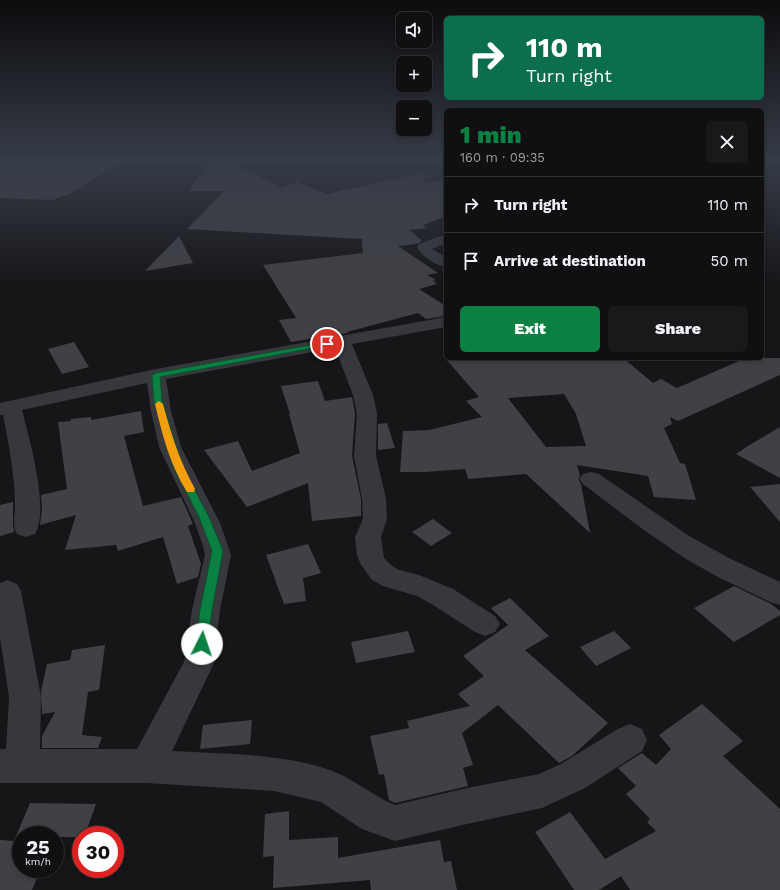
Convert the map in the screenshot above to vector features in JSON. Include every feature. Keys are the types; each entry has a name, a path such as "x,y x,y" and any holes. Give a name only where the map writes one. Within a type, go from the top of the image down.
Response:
{"street":[{"path":"444,239 424,247 426,251 444,262"},
{"path":"26,528 27,497 23,458 6,408 156,375 444,322"},
{"path":"342,341 363,395 367,413 366,456 374,499 375,519 368,537 369,549 373,563 382,573 393,579 409,582 427,589 443,597 485,624"},
{"path":"147,766 199,663 206,610 218,555 217,547 179,468 169,441 158,401 156,375"},
{"path":"591,479 648,522 690,549 711,561 780,594"},
{"path":"7,591 25,698 11,766 147,766 274,774 329,787 375,816 394,823 542,791 573,776 630,740"}],"building":[{"path":"213,203 444,203 444,217 423,225 427,228 410,230 422,241 417,244 398,246 438,273 427,275 436,280 433,281 437,284 419,289 444,305 444,316 426,319 418,313 347,332 348,333 291,342 279,320 296,318 263,265 363,253 362,239 187,229"},
{"path":"179,236 193,263 145,271"},
{"path":"74,342 89,367 62,374 48,349"},
{"path":"780,358 780,375 678,421 670,417 672,424 664,428 680,463 685,464 696,500 654,497 648,476 577,465 580,476 578,479 581,484 590,533 526,474 468,479 465,469 400,472 403,431 429,430 482,417 466,401 479,397 447,360 625,360 653,383 661,379 677,388 741,360","holes":["564,394 576,414 586,446 546,447 508,398"]},
{"path":"318,381 325,401 352,397 355,413 352,456 361,499 361,516 312,521 308,483 247,507 204,450 238,441 252,471 300,453 281,386"},
{"path":"141,411 144,432 124,436 143,506 181,497 193,524 188,526 201,564 198,577 177,584 163,537 118,551 116,545 65,550 76,515 40,525 42,509 41,495 67,489 58,422 91,417 91,420"},
{"path":"387,423 395,448 378,450 378,424"},
{"path":"780,427 780,478 736,454 748,446"},
{"path":"780,484 780,522 750,487"},
{"path":"13,502 14,532 0,536 0,505"},
{"path":"433,519 452,533 431,546 412,532"},
{"path":"308,544 321,573 303,578 306,601 284,604 266,555"},
{"path":"734,586 771,604 780,611 780,615 734,642 694,608"},
{"path":"510,598 549,636 525,650 608,723 572,756 559,763 498,705 462,733 473,765 463,768 468,786 395,803 389,800 384,774 379,775 370,736 409,728 407,721 470,706 458,694 484,676 463,656 508,625 491,608"},
{"path":"408,631 415,652 356,663 351,642"},
{"path":"614,631 631,648 596,666 580,647"},
{"path":"105,645 99,690 88,692 82,735 102,737 98,748 42,748 42,736 55,712 42,714 41,691 47,664 70,660 72,650"},
{"path":"702,704 743,741 723,756 780,809 780,890 630,890 621,876 599,890 574,890 535,832 570,812 605,859 656,831 647,822 650,819 626,794 636,786 618,768 642,753 656,765 671,749 659,735"},
{"path":"252,720 250,744 200,749 203,725"},
{"path":"30,803 96,804 88,826 72,826 72,837 64,837 64,826 20,826"},
{"path":"289,811 289,840 338,837 338,858 440,840 444,862 451,861 457,890 371,890 370,880 273,888 274,856 263,857 265,814"},
{"path":"0,840 12,841 12,878 37,878 32,890 0,890"}],"slow traffic":[{"path":"159,404 167,434 179,468 190,489"}],"route":[{"path":"202,644 202,634 210,586 216,566 218,551 204,517 179,468 167,434 158,401 156,375 327,344"}]}
